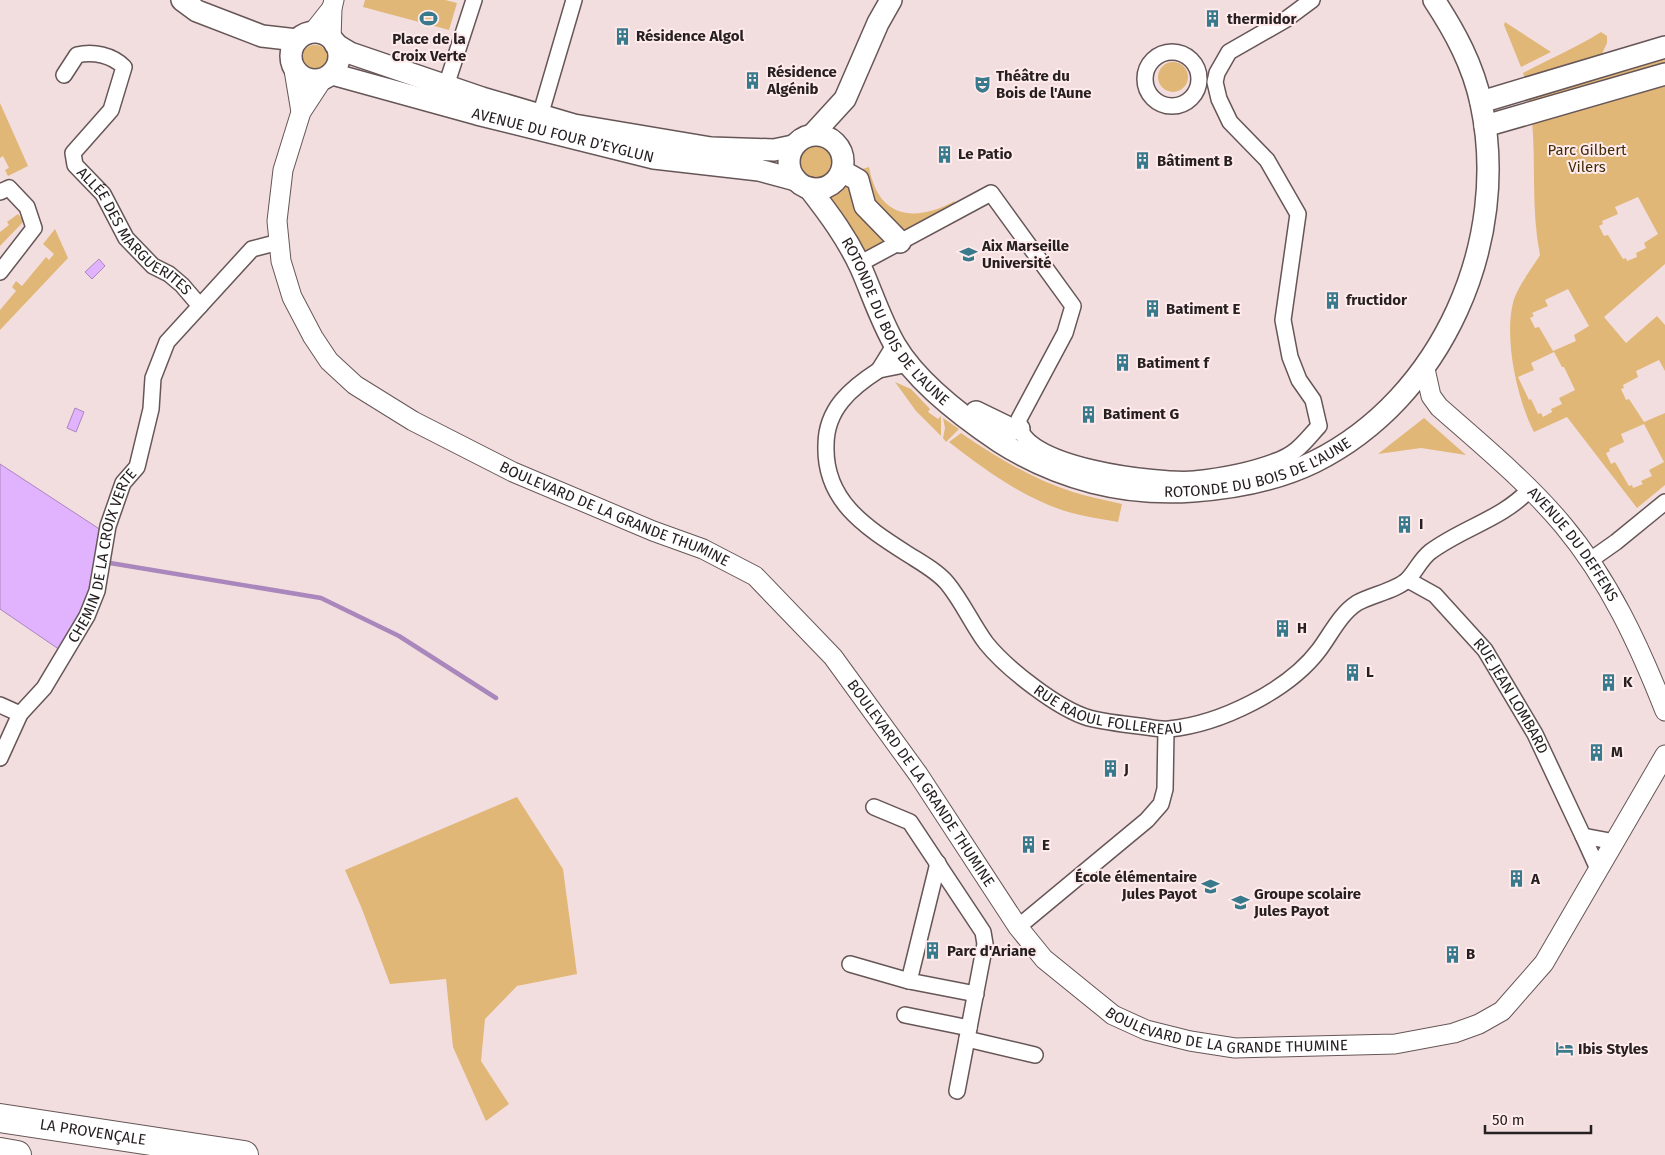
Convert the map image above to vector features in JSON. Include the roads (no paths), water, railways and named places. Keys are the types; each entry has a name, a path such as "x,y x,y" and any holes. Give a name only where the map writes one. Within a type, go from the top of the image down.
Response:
{"highway":[{"name":"LA PROVENÇALE","path":"0,1118 244,1155"},
{"path":"0,1152 17,1155"}],"main road":[{"path":"182,0 197,11 262,36 283,52 293,68 307,80 327,77 338,64 339,54 319,39 262,36"},
{"path":"793,146 825,124 845,99 878,23 891,0"},
{"name":"ROTONDE DU BOIS DE L'AUNE","path":"793,146 788,164 803,185 836,222 859,264 895,344 915,370 982,430 1036,463 1080,480 1147,492 1225,489 1294,470 1344,444 1379,417 1425,369 1454,318 1476,260 1486,206 1485,126 1481,102 1465,53 1434,0"},
{"path":"293,68 292,48 319,39"},
{"name":"AVENUE DU FOUR D’EYGLUN","path":"319,39 350,53 446,86 574,125 711,148 774,150 793,146"},
{"path":"1481,102 1665,47"},
{"path":"1485,126 1665,74"},
{"name":"AVENUE DU FOUR D’EYGLUN","path":"327,77 654,158 759,170 803,185"},
{"path":"803,185 825,188 838,178 842,171 843,155 838,145 831,138 813,134"},
{"path":"842,171 858,180 866,206 900,242"},
{"path":"915,370 983,417 1011,429 1019,424"}],"street":[{"path":"446,86 474,0"},
{"path":"540,116 574,0"},
{"path":"859,264 991,193 1073,306 1065,333 1019,424 1024,439 1053,455 1093,469 1138,477 1193,479 1242,472 1295,453 1308,441 1319,426 1313,400 1299,380 1290,357 1283,320 1298,214 1267,160 1230,122 1219,99 1215,82 1217,73 1229,52 1285,20 1312,0"},
{"path":"319,39 333,4"},
{"name":"ALLÉE DES MARGUERITES","path":"64,75 77,54 90,52 117,60 124,67 111,110 78,145 73,153 76,165 103,194 117,226 126,238 153,266 169,274 182,285 200,306"},
{"name":"BOULEVARD DE LA GRANDE THUMINE","path":"293,68 301,112"},
{"name":"BOULEVARD DE LA GRANDE THUMINE","path":"327,77 301,112 283,170 277,222 287,282 299,312 329,360 355,385 413,421 513,472 653,531 703,549 755,576 833,657 918,774 1018,927 1044,959 1113,1015 1146,1030 1190,1041 1235,1048 1395,1044 1454,1033 1478,1024 1502,1012 1544,963 1665,755"},
{"path":"1199,79 1215,82"},
{"path":"0,192 9,188 27,208 34,228 0,272"},
{"name":"CHEMIN DE LA CROIX VERTE","path":"0,758 20,714 44,688 87,616 97,590 106,532 123,483 137,467 148,428 153,378 167,342 252,249 279,242"},
{"name":"RUE RAOUL FOLLEREAU","path":"895,344 879,370 853,387 839,405 826,432 825,457 830,481 844,506 865,524 947,583 987,645 1044,695 1087,717 1166,730 1203,724 1234,712 1298,674 1320,650 1334,626 1356,604 1408,580 1416,567 1430,552 1516,503 1529,490"},
{"name":"AVENUE DU DEFFENS","path":"1425,369 1431,396 1439,406 1529,490 1563,525 1589,561 1628,625 1665,711"},
{"name":"RUE RAOUL FOLLEREAU","path":"879,370 915,370"},
{"name":"AVENUE DU DEFFENS","path":"1404,392 1439,406"},
{"path":"1589,561 1616,542 1665,502"},
{"name":"RUE JEAN LOMBARD","path":"1408,580 1435,595 1485,650 1535,734 1598,869"},
{"path":"0,705 20,714"},
{"path":"1018,927 1147,820 1161,804 1165,789 1166,730"},
{"path":"874,807 910,822 984,932 985,944 957,1091"},
{"path":"1583,836 1615,842"},
{"path":"909,981 938,863"},
{"path":"850,964 909,981 976,994"},
{"path":"905,1015 1034,1055"}],"waterway":[{"path":"104,562 321,598 399,636 496,698"}],"place":[{"name":"Place de la Croix Verte","path":"429,18"},
{"name":"thermidor","path":"1213,19"},
{"name":"Résidence Algol","path":"622,36"},
{"name":"Résidence Algénib","path":"753,81"},
{"name":"Théâtre du Bois de l'Aune","path":"982,85"},
{"name":"Le Patio","path":"944,154"},
{"name":"Bâtiment B","path":"1143,161"},
{"name":"Aix Marseille Université","path":"968,255"},
{"name":"fructidor","path":"1332,300"},
{"name":"Batiment E","path":"1152,309"},
{"name":"Batiment f","path":"1123,363"},
{"name":"Batiment G","path":"1089,414"},
{"name":"I","path":"1405,524"},
{"name":"H","path":"1283,628"},
{"name":"L","path":"1352,672"},
{"name":"K","path":"1609,682"},
{"name":"M","path":"1597,752"},
{"name":"J","path":"1110,769"},
{"name":"E","path":"1028,845"},
{"name":"A","path":"1517,879"},
{"name":"École élémentaire Jules Payot","path":"1211,886"},
{"name":"Groupe scolaire Jules Payot","path":"1240,903"},
{"name":"Parc d'Ariane","path":"933,951"},
{"name":"B","path":"1452,954"},
{"name":"Ibis Styles","path":"1564,1049"}],"park label":[{"name":"Parc Gilbert Vilers","path":"1587,158"}]}
